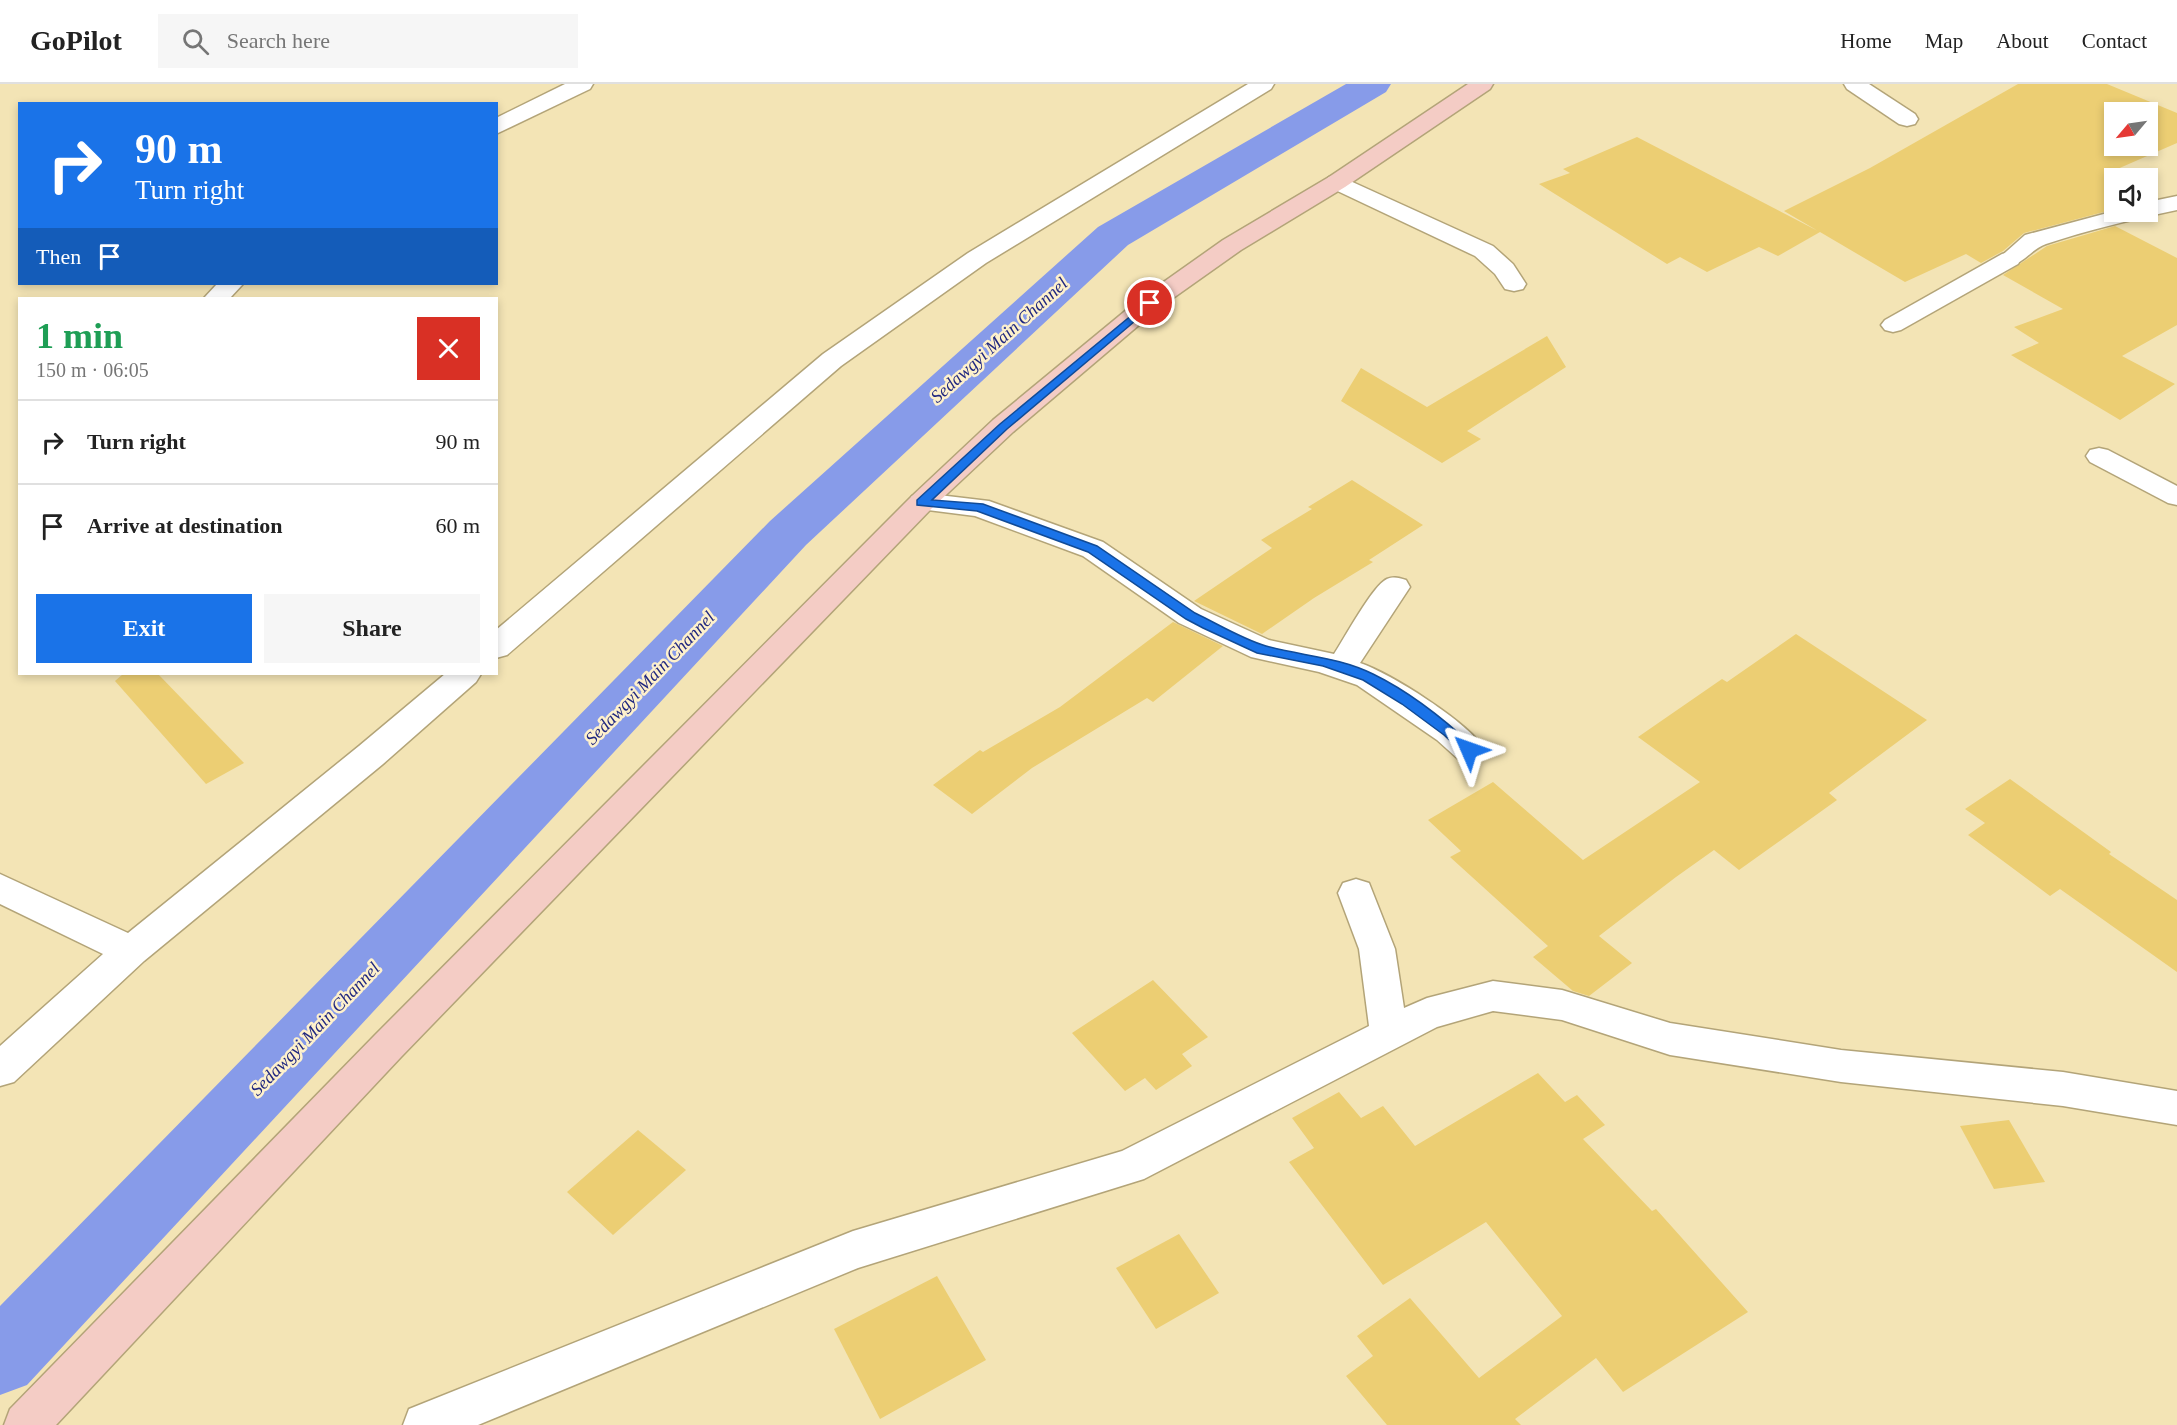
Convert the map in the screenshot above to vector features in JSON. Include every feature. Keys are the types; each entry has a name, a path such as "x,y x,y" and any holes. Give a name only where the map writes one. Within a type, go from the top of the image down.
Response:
{"street":[{"path":"498,126 582,84"},
{"path":"498,644 832,360 977,258 1263,84"},
{"path":"26,1425 388,1046 922,502 1004,426 1150,303 1232,245 1337,182 1482,84"},
{"path":"1856,84 1907,119"},
{"path":"1337,182 1484,251 1504,270 1514,284"},
{"path":"2158,207 2177,203"},
{"path":"2010,259 2034,240 2104,222"},
{"path":"217,297 230,285"},
{"path":"922,502 979,507 1073,541 1106,557 1190,616 1262,650 1342,667 1368,677 1449,732 1469,750"},
{"path":"1342,667 1376,612 1395,587"},
{"path":"0,1070 131,951 371,755 464,675"},
{"path":"0,888 131,951"},
{"path":"1356,893 1377,949 1389,1034"},
{"path":"425,1425 853,1250 1066,1184 1130,1167 1427,1014 1493,996 1562,1005 1670,1039 1841,1066 2063,1089 2177,1108"}],"lane":[{"path":"1893,325 2010,259"},
{"path":"2099,456 2177,497"}],"building":[{"path":"2018,84 2107,84 2150,102 2104,102 2104,156 2147,156 2120,168 2104,168 2104,212 2024,233 2003,251 1981,263 1966,254 1905,282 1820,232 1778,256 1759,247 1707,272 1680,257 1667,264 1539,184 1570,173 1563,169 1637,137 1818,231 1784,211 1870,168"},
{"path":"2158,105 2177,113 2177,143 2158,151"},
{"path":"2115,226 2177,258 2177,325 2122,356 2175,384 2120,420 2011,355 2039,343 2014,327 2063,309 2003,275 2047,246"},
{"path":"1547,336 1566,367 1467,431 1481,439 1442,463 1341,401 1361,368 1427,407"},
{"path":"1352,480 1423,525 1369,560 1373,562 1314,598 1262,634 1194,601 1272,548 1261,540 1312,509 1308,507"},
{"path":"1173,622 1223,646 1153,702 1147,698 1032,768 972,814 933,785 980,750 983,752 1060,707"},
{"path":"1796,634 1927,720 1829,793 1837,800 1739,870 1714,850 1676,877 1599,936 1632,963 1589,996 1573,991 1533,957 1548,946 1450,857 1461,851 1428,820 1493,782 1583,860 1700,782 1638,737 1722,679 1727,682"},
{"path":"122,675 159,675 244,763 206,784 115,681"},
{"path":"2010,779 2111,852 2109,854 2177,900 2177,972 2060,889 2050,896 1968,835 1985,823 1965,809"},
{"path":"1153,980 1208,1037 1182,1054 1192,1066 1156,1090 1145,1078 1125,1091 1072,1033"},
{"path":"1538,1073 1565,1102 1577,1095 1605,1125 1583,1139 1652,1211 1656,1209 1748,1312 1623,1392 1596,1358 1515,1419 1521,1425 1387,1425 1346,1376 1373,1356 1357,1336 1410,1298 1479,1378 1562,1316 1486,1222 1383,1285 1289,1162 1314,1148 1292,1118 1339,1092 1361,1118 1383,1106 1415,1146"},
{"path":"2009,1120 2045,1182 1994,1189 1960,1126"},
{"path":"638,1130 686,1170 613,1235 567,1192"},
{"path":"1179,1234 1219,1293 1156,1329 1116,1268"},
{"path":"937,1276 986,1360 880,1419 834,1329"}],"waterway":[{"name":"Sedawgyi Main Channel","path":"0,1359 788,533 1113,236 1373,84"}],"route":[{"path":"1150,303 1004,426 922,502 979,507 1093,549 1190,616 1262,650 1324,662 1368,677 1389,689 1449,732 1469,750"}]}
